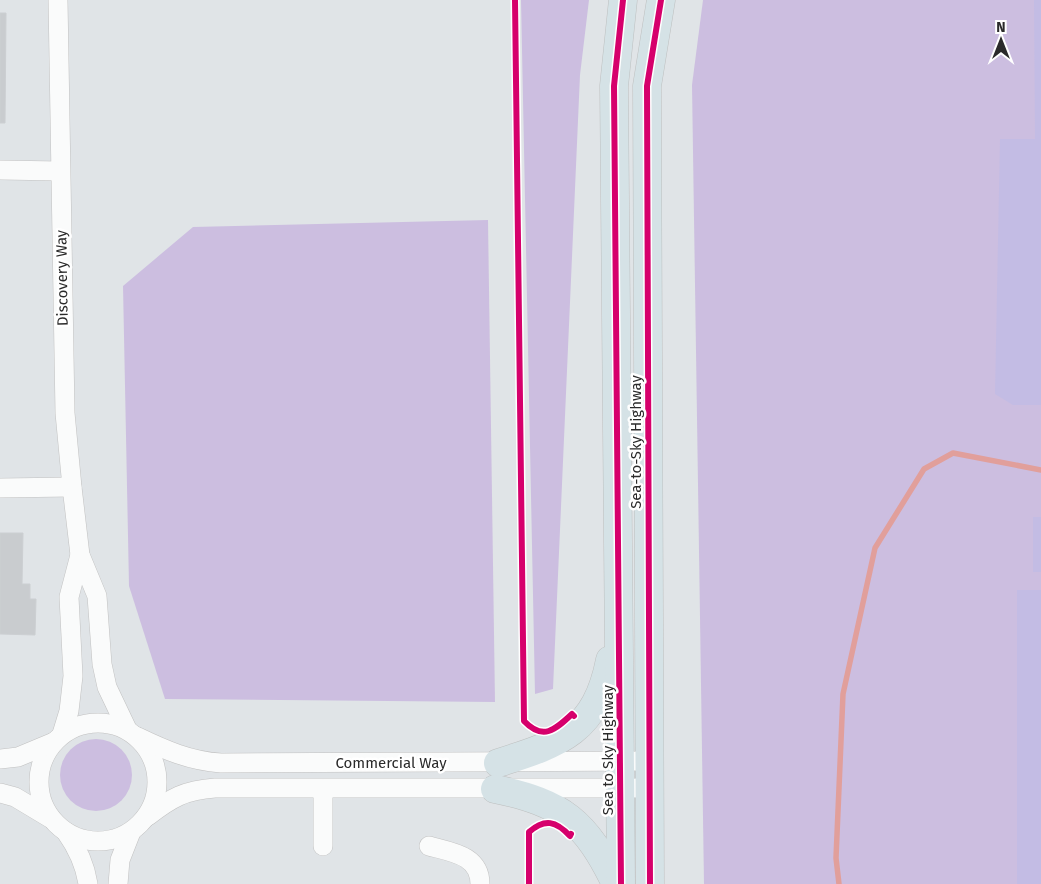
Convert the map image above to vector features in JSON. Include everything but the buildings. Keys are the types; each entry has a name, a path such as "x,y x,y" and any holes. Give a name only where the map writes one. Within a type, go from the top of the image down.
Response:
{"highway":[{"name":"Sea-to-Sky Highway","path":"619,616 614,86 623,0"},
{"name":"Sea-to-Sky Highway","path":"650,884 647,86 660,0"},
{"name":"Sea to Sky Highway","path":"619,616 621,884"},
{"path":"498,763 542,749 562,739 581,724 592,711 601,694 609,668 619,616"},
{"path":"495,789 525,795 549,804 566,814 590,839 606,862 616,884"}],"street":[{"name":"Discovery Way","path":"58,0 65,413 72,487 80,555 97,596 102,664 107,687 132,733"},
{"path":"0,170 60,171"},
{"path":"0,488 72,487"},
{"name":"Discovery Way","path":"58,738 69,711 73,676 69,597 80,555"},
{"path":"0,759 18,757 58,738 74,727 90,722 107,722 132,733 152,756 158,776 157,794 148,816 131,832 112,840 92,841 60,826 15,797 0,793"},
{"name":"Commercial Way","path":"132,733 167,751 200,761 498,763 649,761"},
{"path":"58,738 45,754 40,769 39,786 43,805 78,849 86,869 88,884"},
{"name":"Commercial Way","path":"148,816 172,798 200,789 649,788"},
{"path":"323,789 323,846"},
{"path":"118,884 120,860 131,832"},
{"path":"429,846 466,856 480,876 480,884"}],"shaded area":[{"path":"521,0 589,0 580,75 553,689 535,694"},
{"path":"703,0 1041,0 1041,884 704,884 692,85"},
{"path":"1034,0 1041,0 1041,405 1013,405 995,394 1000,139 1035,139"},
{"path":"488,220 495,702 165,699 129,586 123,286 193,227"},
{"path":"1033,517 1041,517 1041,572 1033,572"},
{"path":"1017,590 1041,590 1041,884 1017,884"},
{"path":"96,739 116,745 126,755 132,775 126,795 116,805 96,811 76,805 66,795 60,775 66,755 76,745"}],"waterway":[{"path":"839,884 836,858 843,694 875,548 924,469 953,453 1041,470"}],"cycle path":[{"path":"515,0 524,721 537,731 543,732 554,729 572,714 574,716"},
{"path":"621,884 614,86 623,0"},
{"path":"650,884 647,86 661,0"},
{"path":"529,884 529,832 540,825 550,823 560,827 570,836 571,834"}]}
